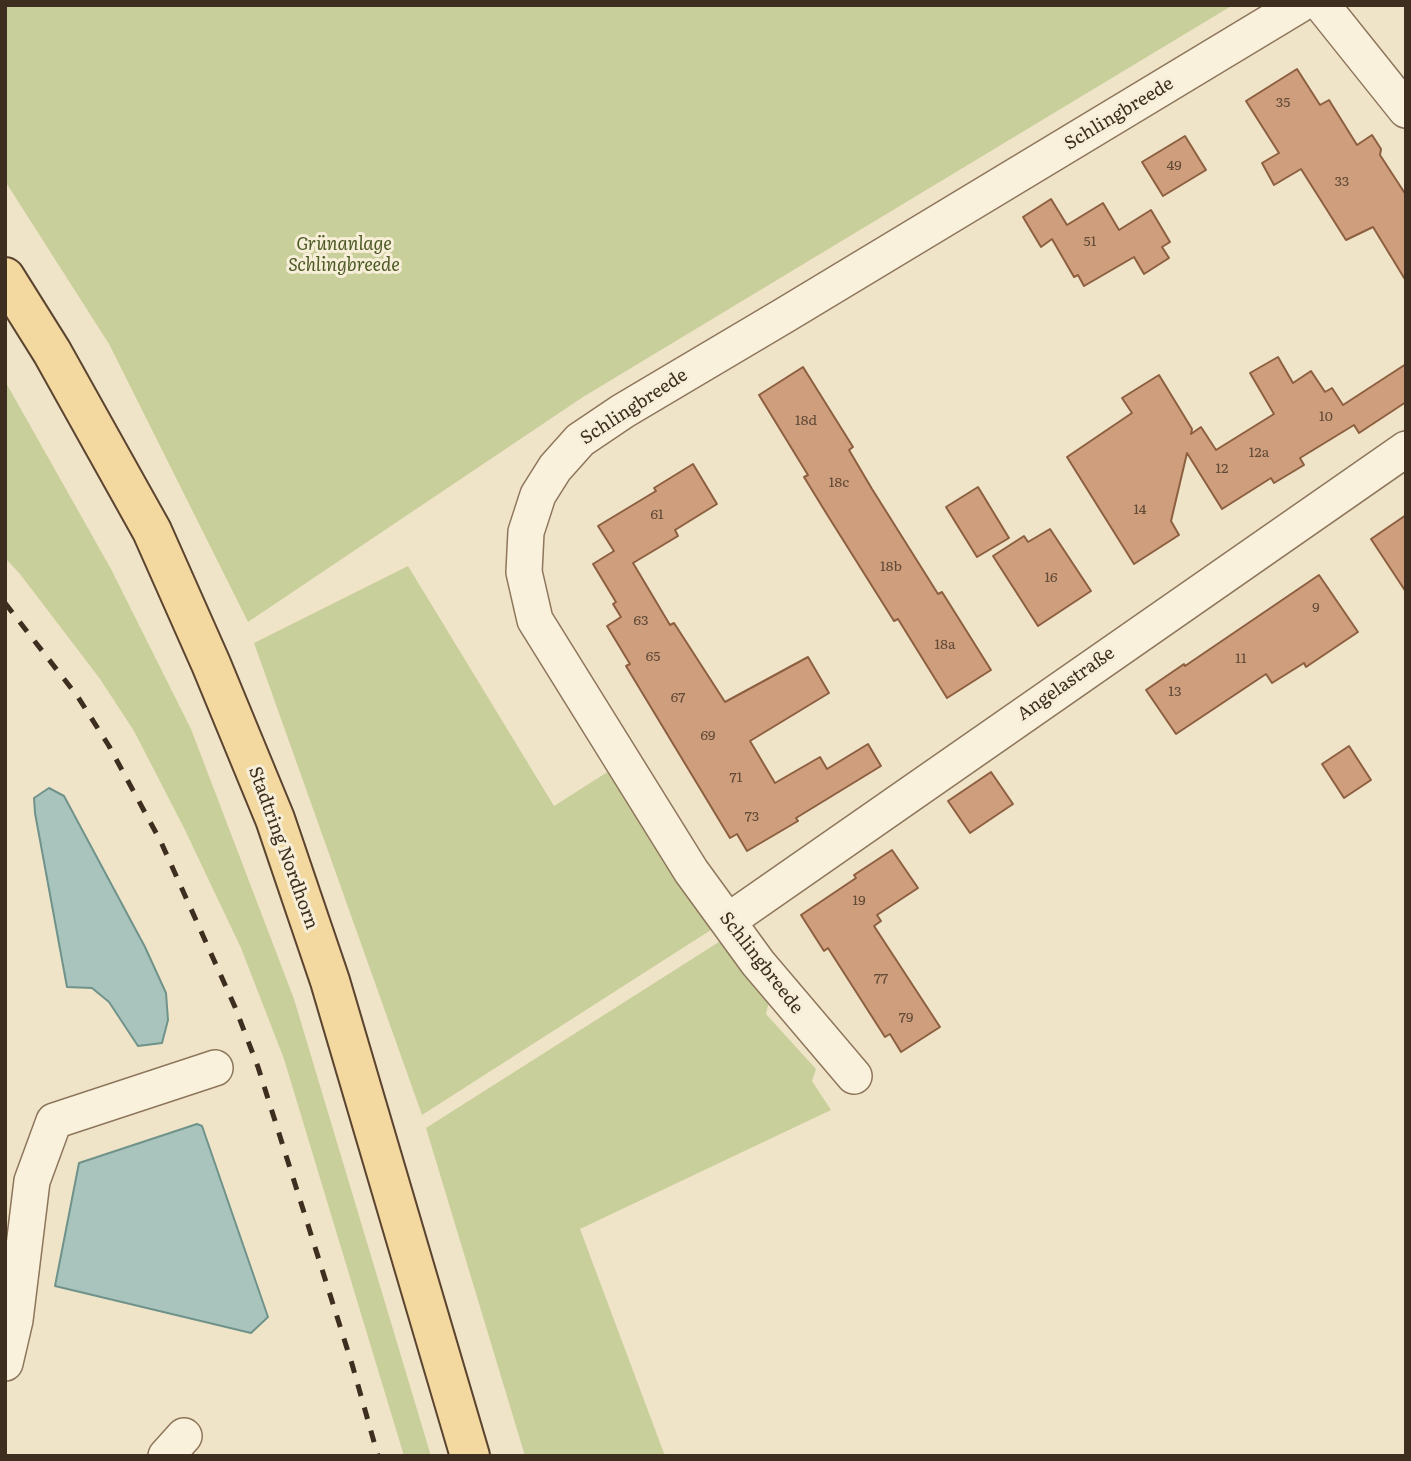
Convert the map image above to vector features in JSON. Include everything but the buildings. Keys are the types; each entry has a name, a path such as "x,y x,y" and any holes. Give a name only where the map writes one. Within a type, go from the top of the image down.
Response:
{"main road":[{"name":"Stadtring Nordhorn","path":"5,277 52,352 152,531 275,819 330,981 470,1456"}],"street":[{"name":"Schlingbreede","path":"854,1076 758,962 691,871 534,620 524,572 526,532 538,495 555,468 580,440 622,411 1299,5"},
{"path":"1322,5 1406,110"},
{"name":"Angelastraße","path":"728,922 1406,449"},
{"path":"5,1363 15,1320 32,1181 54,1121 215,1068"}],"green space":[{"name":"Grünanlage Schlingbreede","path":"5,5 1233,5 583,397 248,622 109,344 5,181"},
{"path":"5,381 111,569 191,729 294,999 431,1456 404,1456 284,1059 241,948 134,731 100,679 5,558"},
{"path":"408,566 554,806 609,771 714,928 422,1115 254,643"},
{"path":"722,940 769,1001 766,1014 816,1069 812,1081 831,1110 580,1229 665,1456 525,1456 426,1128"}],"water":[{"path":"49,788 64,796 145,947 166,993 168,1020 162,1043 138,1046 109,1002 92,988 67,987 35,813 34,798"},
{"path":"197,1124 202,1126 268,1317 251,1333 55,1286 79,1163"}],"railway":[{"path":"5,603 78,697 109,746 161,842 235,1007 258,1067 352,1364 378,1456"}]}
